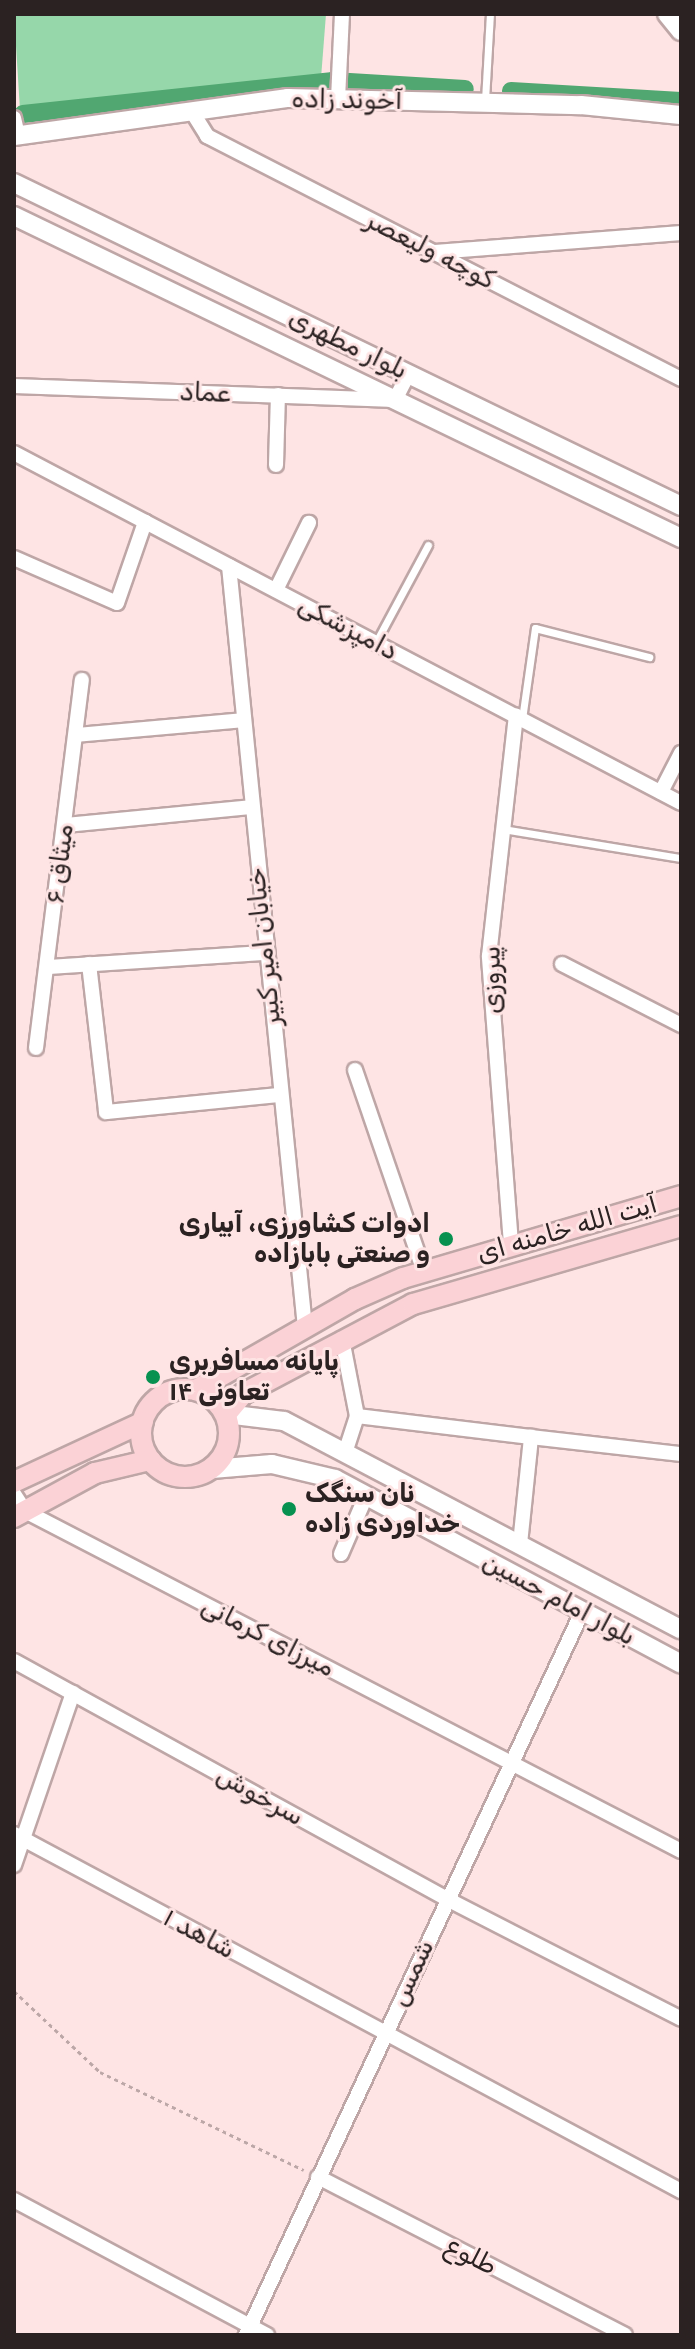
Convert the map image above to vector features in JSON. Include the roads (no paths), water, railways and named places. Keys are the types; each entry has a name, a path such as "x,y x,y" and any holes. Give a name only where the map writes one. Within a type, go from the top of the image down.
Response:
{"main road":[{"name":"آیت الله خامنه ای","path":"196,1390 355,1299 424,1271 681,1196"},
{"name":"آیت الله خامنه ای","path":"226,1414 243,1394 342,1339 449,1292 681,1226"},
{"path":"196,1390 226,1414 228,1444 212,1469 186,1477 160,1469 150,1460 141,1435 143,1422 157,1399 169,1392 196,1390"},
{"path":"14,1482 143,1422"},
{"path":"18,1507 95,1473 150,1460"}],"street":[{"path":"338,99 342,14"},
{"path":"667,14 681,31"},
{"name":"آخوند زاده","path":"15,132 288,98 581,105 681,115"},
{"name":"کوچه ولیعصر","path":"191,110 207,136 681,379"},
{"name":"بلوار مطهری","path":"14,180 33,192 681,506"},
{"name":"بلوار مطهری","path":"14,216 681,538"},
{"path":"435,252 681,233"},
{"path":"395,400 409,373"},
{"name":"عماد","path":"14,386 395,400"},
{"path":"276,465 278,395"},
{"name":"دامپزشکی","path":"14,453 681,803"},
{"path":"14,558 117,603 145,522"},
{"path":"276,590 309,523"},
{"name":"خیابان امیر کبیر","path":"229,566 264,953 305,1328"},
{"name":"میثاق ۶","path":"36,1048 82,680"},
{"name":"پیروزی","path":"511,1244 489,956 519,718"},
{"path":"76,735 243,720"},
{"path":"661,792 681,753"},
{"path":"65,825 251,807"},
{"path":"48,967 264,953"},
{"path":"89,964 106,1112 279,1095"},
{"path":"562,964 681,1025"},
{"path":"355,1070 424,1271"},
{"path":"342,1339 357,1416 345,1453"},
{"name":"بلوار امام حسین","path":"226,1414 284,1421 681,1629"},
{"path":"357,1416 681,1454"},
{"path":"520,1544 531,1437"},
{"name":"بلوار امام حسین","path":"212,1469 272,1464 335,1479 681,1664"},
{"path":"341,1554 366,1496"},
{"name":"میرزای کرمانی","path":"18,1507 681,1851"},
{"name":"شمس","path":"248,2331 582,1612"},
{"name":"سرخوش","path":"14,1661 447,1899 681,2019"},
{"path":"14,1865 19,1837 73,1693"},
{"name":"شاهد ۱","path":"19,1837 384,2035 681,2191"},
{"name":"طلوع","path":"318,2177 625,2335"},
{"path":"14,2200 248,2331 267,2335"}],"lane":[{"path":"485,103 490,14"},
{"path":"376,642 428,545"},
{"path":"519,718 535,628 649,657"},
{"path":"503,829 681,858"}],"waterway":[{"path":"23,114 333,81 465,89"},
{"path":"511,91 681,101"}],"place":[{"name":"ادوات کشاورزی، آبیاری و صنعتی بابازاده","path":"446,1239"},
{"name":"پایانه مسافربری تعاونی ۱۴","path":"153,1377"},
{"name":"نان سنگک خداوردی زاده","path":"289,1509"}]}
